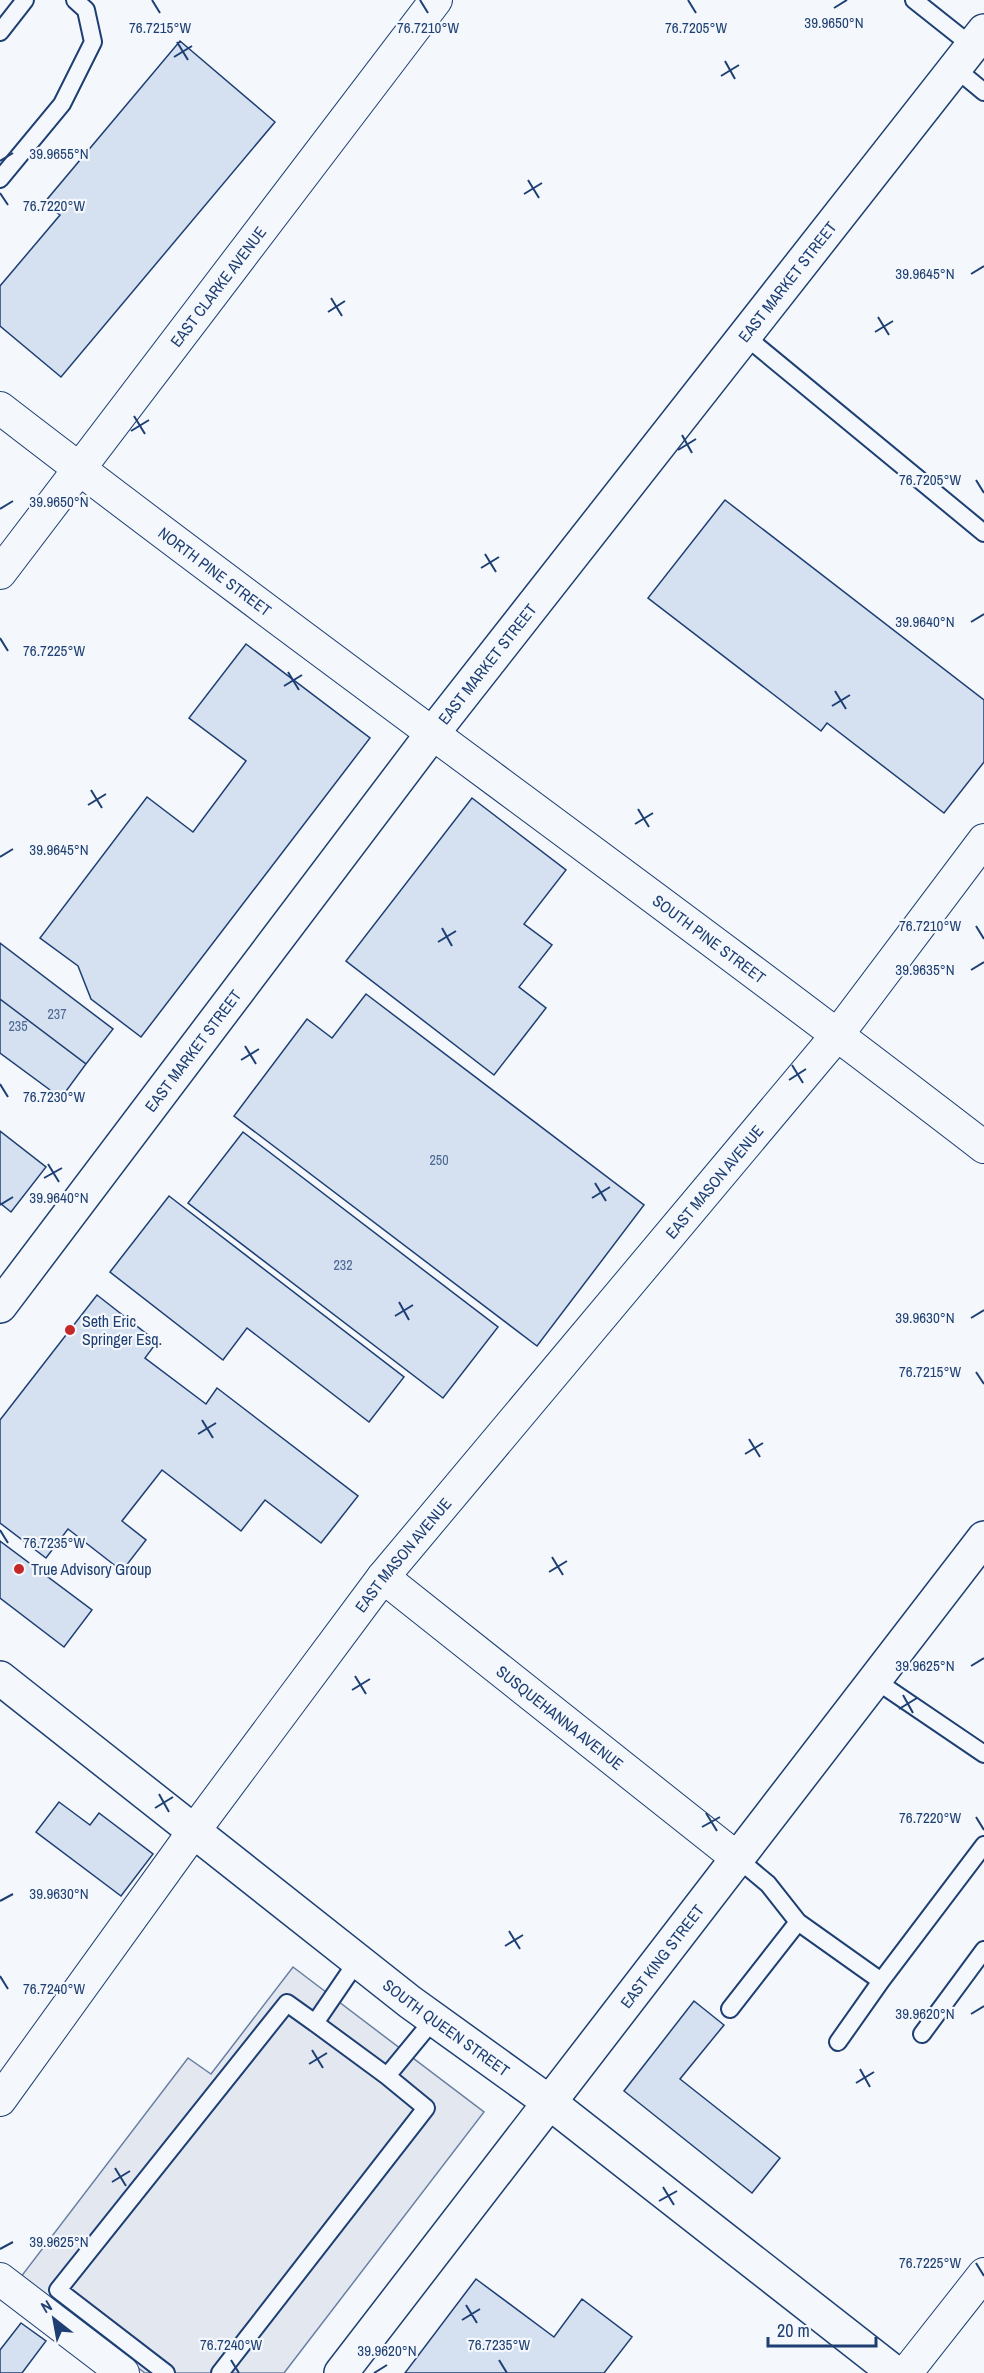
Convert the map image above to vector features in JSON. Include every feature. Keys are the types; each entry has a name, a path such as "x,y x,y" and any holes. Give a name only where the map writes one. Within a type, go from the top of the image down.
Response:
{"main road":[{"name":"EAST MARKET STREET","path":"0,1306 432,734 970,48"},
{"name":"EAST KING STREET","path":"341,2373 984,1538"},
{"name":"SOUTH QUEEN STREET","path":"0,1678 358,1960 434,2019 549,2102 895,2373"}],"street":[{"name":"EAST CLARKE AVENUE","path":"0,573 436,0"},
{"name":"NORTH PINE STREET","path":"0,408 432,734"},
{"name":"SOUTH PINE STREET","path":"432,734 838,1035 984,1147"},
{"name":"EAST MASON AVENUE","path":"0,2100 194,1832 383,1577 838,1035 984,840"},
{"name":"SUSQUEHANNA AVENUE","path":"383,1577 737,1858"},
{"path":"906,2373 984,2274"},
{"path":"0,2279 123,2373"}],"lane":[{"path":"0,32 25,0"},
{"path":"0,179 62,104 93,42 86,10 75,0"},
{"path":"914,0 970,48 984,92"},
{"path":"745,336 984,533"},
{"path":"874,1680 984,1754"},
{"path":"838,2042 984,1845"},
{"path":"737,1858 768,1884 798,1922 881,1981"},
{"path":"730,2009 798,1922"},
{"path":"922,2034 984,1950"},
{"path":"315,2023 358,1960"},
{"path":"166,2373 58,2290 287,2003 387,2076 426,2108 220,2373"},
{"path":"387,2076 434,2019"}],"shaded area":[{"path":"293,1967 484,2112 284,2373 145,2373 20,2278 188,2058 211,2074"}],"building":[{"path":"180,41 275,122 61,377 0,326 0,286 60,215 44,203"},
{"path":"725,500 984,700 984,762 944,813 827,723 821,731 648,598"},
{"path":"246,644 370,738 141,1037 91,999 78,966 40,938 147,797 193,832 246,761 189,718"},
{"path":"472,798 566,870 524,924 552,945 519,987 546,1008 494,1075 346,961"},
{"path":"0,943 113,1029 86,1064 0,999"},
{"path":"366,994 644,1205 537,1346 234,1116 307,1019 332,1038"},
{"path":"0,999 86,1064 61,1098 0,1053"},
{"path":"0,1131 46,1167 11,1212 0,1203"},
{"path":"243,1132 498,1327 443,1398 188,1203"},
{"path":"169,1196 404,1377 369,1422 247,1328 223,1360 110,1272"},
{"path":"97,1295 157,1342 145,1358 206,1404 217,1388 358,1496 321,1543 265,1500 241,1531 162,1470 122,1521 146,1540 122,1571 68,1529 46,1558 0,1523 0,1420"},
{"name":"True Advisory Group","path":"0,1541 92,1610 64,1647 0,1598"},
{"path":"59,1802 90,1825 99,1813 153,1854 121,1896 36,1832"},
{"path":"694,2001 724,2025 680,2079 780,2158 752,2193 624,2091"},
{"path":"476,2279 554,2337 582,2299 632,2337 604,2373 405,2373"},
{"path":"21,2323 46,2341 22,2373 0,2373 0,2350"}],"place":[{"name":"Seth Eric Springer Esq.","path":"70,1330"},
{"name":"True Advisory Group","path":"19,1569"}]}
